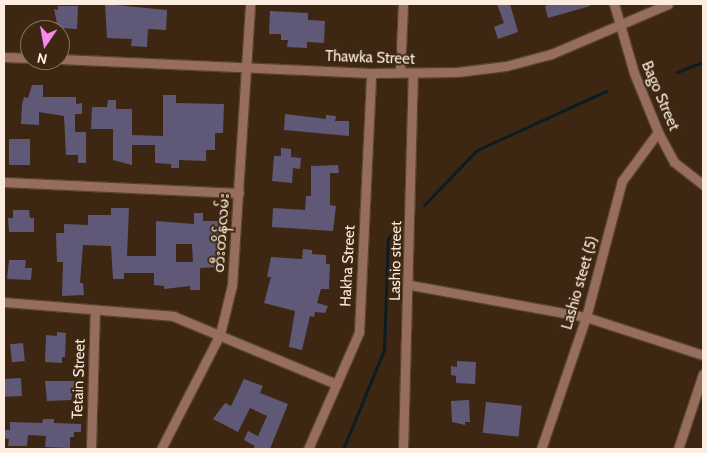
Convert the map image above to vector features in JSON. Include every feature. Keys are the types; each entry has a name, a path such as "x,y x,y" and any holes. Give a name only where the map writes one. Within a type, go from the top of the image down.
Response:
{"street":[{"name":"တီးတိန်လမ်း","path":"161,449 220,334 232,285 248,67 250,4"},
{"path":"400,72 403,4"},
{"name":"Bago Street","path":"614,4 618,25 658,132 674,162 703,185"},
{"name":"Thawka Street","path":"70,59 414,74 506,66 551,54 668,4"},
{"path":"4,57 20,58"},
{"name":"Hakha Street","path":"308,449 359,332 371,73"},
{"name":"Lashio street","path":"403,449 410,285 414,74"},
{"name":"Lashio steet (5)","path":"541,449 586,317 622,181 658,132"},
{"path":"4,182 239,193"},
{"path":"410,285 586,317 703,355"},
{"path":"4,302 173,316 336,384"},
{"name":"Tetain Street","path":"90,449 94,310"},
{"path":"678,449 703,374"}],"building":[{"path":"105,4 167,10 166,30 148,29 147,47 131,46 132,39 107,38"},
{"path":"497,4 510,4 518,32 498,39 494,27 504,23"},
{"path":"550,4 589,4 590,6 548,18 545,6"},
{"path":"58,6 78,6 77,29 70,29 70,20 56,20 54,9 58,10"},
{"path":"270,11 308,13 308,20 325,21 324,43 307,42 307,48 287,47 288,40 281,40 281,34 269,34"},
{"path":"32,85 43,85 43,97 76,97 76,104 82,103 82,114 75,114 75,132 86,132 86,163 78,163 78,155 66,155 64,116 39,112 39,125 21,124 22,104 24,97 28,98"},
{"path":"163,95 176,95 176,103 224,104 223,133 215,133 215,150 206,150 206,161 179,160 179,168 171,168 171,164 155,163 155,145 132,145 132,165 113,160 113,129 91,129 92,107 107,107 108,100 116,100 116,109 132,109 132,135 163,136"},
{"path":"285,114 326,119 326,115 336,116 335,121 349,121 349,136 284,130"},
{"path":"9,139 30,139 30,165 9,165"},
{"path":"281,148 291,149 291,157 301,158 300,169 293,168 292,183 272,181 274,156 281,156"},
{"path":"338,165 339,173 330,173 330,205 336,206 333,231 272,227 273,208 305,210 306,196 311,196 311,166"},
{"path":"111,208 129,208 127,256 156,256 156,221 194,224 194,213 203,213 203,221 218,221 220,267 200,268 200,290 190,290 190,286 164,289 164,286 154,285 154,273 124,273 124,279 113,279 111,246 83,245 80,283 83,283 84,295 62,296 63,262 57,262 56,233 64,233 64,224 88,225 88,215 111,215","holes":["176,244 192,244 193,262 176,262"]},
{"path":"13,210 29,210 30,218 34,218 34,232 9,232 8,218 13,218"},
{"path":"303,249 312,250 312,254 326,255 326,264 330,264 329,289 321,289 317,303 328,306 325,313 315,312 314,317 310,316 302,350 289,347 295,311 264,303 271,277 267,277 271,257 302,259"},
{"path":"9,260 26,260 25,268 32,268 31,280 7,279"},
{"path":"57,332 66,333 65,357 62,357 62,363 45,362 46,335 57,336"},
{"path":"23,343 25,361 12,362 10,344"},
{"path":"457,361 476,362 475,384 456,383 456,376 451,375 451,366 457,367"},
{"path":"21,378 22,396 5,397 4,379"},
{"path":"244,379 263,386 260,393 288,404 270,449 253,449 255,446 244,440 248,431 258,436 267,416 250,408 238,432 213,419 225,403 231,406"},
{"path":"45,381 75,381 71,400 47,401"},
{"path":"469,400 470,422 465,422 465,425 452,422 451,401"},
{"path":"486,402 522,406 519,437 483,433"},
{"path":"43,419 54,419 54,423 81,424 81,432 74,432 74,437 70,437 70,448 45,447 46,436 28,435 27,446 8,446 9,439 4,438 4,430 10,430 10,422 42,423"}],"waterway":[{"path":"677,72 703,62"},
{"path":"424,205 477,150 606,91"},
{"path":"343,449 384,350 388,238 394,233"}]}
